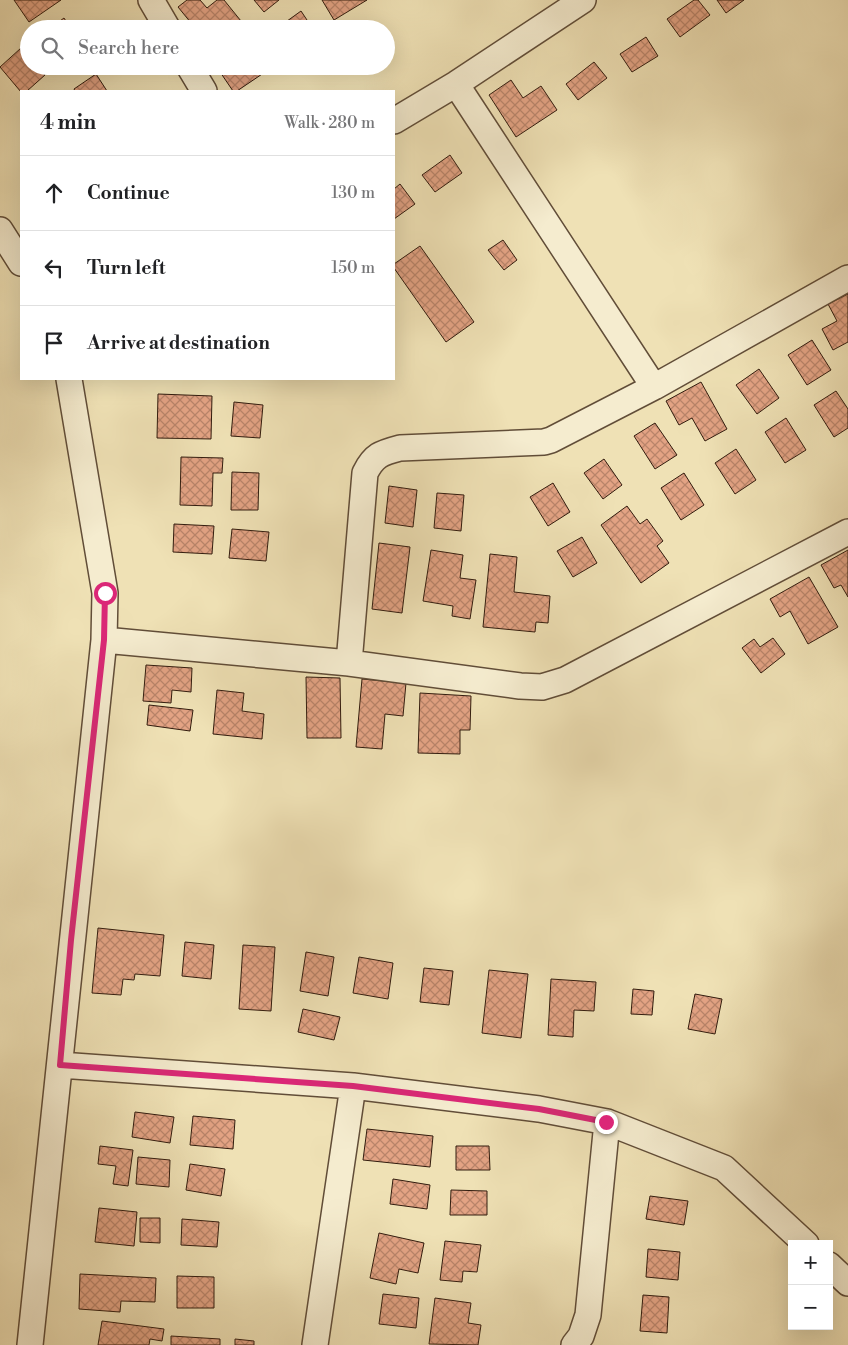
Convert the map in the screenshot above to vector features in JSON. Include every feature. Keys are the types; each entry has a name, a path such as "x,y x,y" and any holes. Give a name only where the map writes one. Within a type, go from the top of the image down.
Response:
{"street":[{"path":"151,0 163,20"},
{"path":"395,120 456,84 583,0"},
{"path":"194,75 203,90"},
{"path":"456,84 654,387"},
{"path":"0,230 20,261"},
{"path":"349,663 365,473 372,461 383,452 400,448 544,442 654,387 848,278"},
{"path":"30,1345 60,1065 72,930 104,640 105,593 69,380"},
{"path":"104,640 349,663 520,686 542,687 565,680 848,532"},
{"path":"60,1065 353,1086 539,1109 606,1122 724,1168 802,1240"},
{"path":"315,1345 353,1086"},
{"path":"574,1345 581,1336 588,1315 606,1122"},
{"path":"833,1269 848,1283"}],"building":[{"path":"14,0 61,0 32,20 28,20"},
{"path":"187,0 200,0 207,8 217,0 224,0 240,20 189,20 178,7"},
{"path":"254,0 279,0 264,12"},
{"path":"322,0 367,0 334,20"},
{"path":"694,0 698,0 710,15 680,37 667,19"},
{"path":"717,0 744,0 726,13"},
{"path":"301,11 307,20 288,20"},
{"path":"646,37 658,56 632,72 620,54"},
{"path":"20,49 20,75 45,75 28,90 20,91 0,67"},
{"path":"594,62 607,78 578,100 566,84"},
{"path":"97,75 106,90 74,90"},
{"path":"222,75 261,75 238,90 232,90"},
{"path":"511,80 523,98 541,86 557,110 516,137 489,95"},
{"path":"450,155 462,173 435,192 422,175"},
{"path":"400,184 415,204 395,218 395,188"},
{"path":"503,240 517,260 504,270 488,250"},
{"path":"420,246 474,322 446,342 395,269 395,263"},
{"path":"848,294 848,342 833,350 822,329 837,321 828,304"},
{"path":"812,340 831,370 807,385 788,355"},
{"path":"759,369 779,398 757,414 736,385"},
{"path":"701,382 727,429 705,441 692,418 679,425 666,401"},
{"path":"836,391 848,409 848,428 834,437 814,405"},
{"path":"158,394 212,396 211,439 157,438"},
{"path":"234,402 263,405 260,438 231,436"},
{"path":"786,418 806,450 785,463 765,432"},
{"path":"655,423 677,455 655,469 634,436"},
{"path":"736,449 756,480 735,494 715,463"},
{"path":"181,457 223,458 222,473 213,473 212,506 180,505"},
{"path":"604,459 622,485 603,499 584,473"},
{"path":"232,472 259,473 258,510 231,510"},
{"path":"684,473 704,505 681,520 661,488"},
{"path":"553,483 570,512 548,526 530,497"},
{"path":"389,486 417,490 413,527 385,523"},
{"path":"437,493 464,495 461,531 434,528"},
{"path":"627,506 640,524 647,519 663,541 657,546 669,563 641,583 601,525"},
{"path":"174,524 214,526 212,554 173,552"},
{"path":"232,529 269,532 266,561 229,558"},
{"path":"582,537 597,563 573,577 557,551"},
{"path":"379,543 410,547 402,613 372,609"},
{"path":"431,550 463,555 460,578 476,580 470,619 452,616 453,606 423,601"},
{"path":"848,550 848,597 841,585 834,588 821,565"},
{"path":"490,554 517,557 514,592 550,596 548,623 536,622 535,632 483,627"},
{"path":"809,577 838,627 808,644 790,611 780,617 770,599"},
{"path":"773,638 785,654 761,673 742,648 754,639 760,647"},
{"path":"146,665 192,668 191,692 172,690 171,703 143,701"},
{"path":"306,677 340,678 341,738 307,738"},
{"path":"362,679 406,683 403,716 385,714 382,749 356,747"},
{"path":"217,690 244,693 242,711 264,714 262,739 213,734"},
{"path":"420,693 471,696 470,730 460,730 460,754 418,753"},
{"path":"149,705 193,710 190,731 147,725"},
{"path":"98,928 164,935 160,976 135,974 134,980 123,979 121,995 92,993"},
{"path":"185,942 214,945 211,979 182,976"},
{"path":"243,945 275,947 271,1011 239,1009"},
{"path":"306,952 334,957 328,996 300,991"},
{"path":"359,957 393,963 388,999 353,993"},
{"path":"424,968 453,971 449,1005 420,1002"},
{"path":"489,970 528,974 521,1038 482,1033"},
{"path":"551,979 596,982 594,1011 574,1010 573,1037 548,1035"},
{"path":"633,989 654,991 652,1015 631,1014"},
{"path":"695,994 722,999 715,1034 688,1029"},
{"path":"303,1009 340,1017 334,1040 298,1032"},
{"path":"135,1112 174,1117 170,1143 132,1137"},
{"path":"193,1116 235,1120 233,1149 190,1145"},
{"path":"367,1129 433,1136 430,1167 363,1160"},
{"path":"100,1146 133,1150 128,1186 113,1184 116,1166 98,1164"},
{"path":"456,1146 489,1146 490,1170 456,1170"},
{"path":"138,1157 170,1160 169,1187 136,1184"},
{"path":"190,1164 225,1169 221,1196 186,1190"},
{"path":"393,1179 430,1185 427,1209 390,1204"},
{"path":"451,1190 487,1191 487,1215 450,1215"},
{"path":"650,1196 688,1201 684,1225 646,1219"},
{"path":"99,1208 137,1212 134,1246 95,1242"},
{"path":"140,1218 160,1218 160,1243 140,1242"},
{"path":"182,1219 219,1222 217,1247 181,1245"},
{"path":"379,1233 424,1243 418,1273 399,1269 396,1284 370,1278"},
{"path":"445,1241 481,1245 477,1272 463,1271 462,1282 440,1280"},
{"path":"648,1249 680,1252 678,1280 646,1277"},
{"path":"80,1274 156,1278 155,1302 121,1301 120,1312 79,1309"},
{"path":"177,1276 214,1277 214,1308 177,1308"},
{"path":"383,1294 419,1298 416,1328 379,1324"},
{"path":"643,1295 669,1297 667,1333 640,1331"},
{"path":"435,1298 471,1303 468,1323 481,1325 478,1345 429,1344"},
{"path":"102,1321 164,1329 162,1341 150,1339 149,1345 98,1345"},
{"path":"171,1336 220,1339 220,1345 171,1345"},
{"path":"235,1339 254,1341 254,1345 235,1345"}],"route":[{"path":"105,593 104,640 71,940 60,1065 353,1086 539,1109 606,1122"}]}
